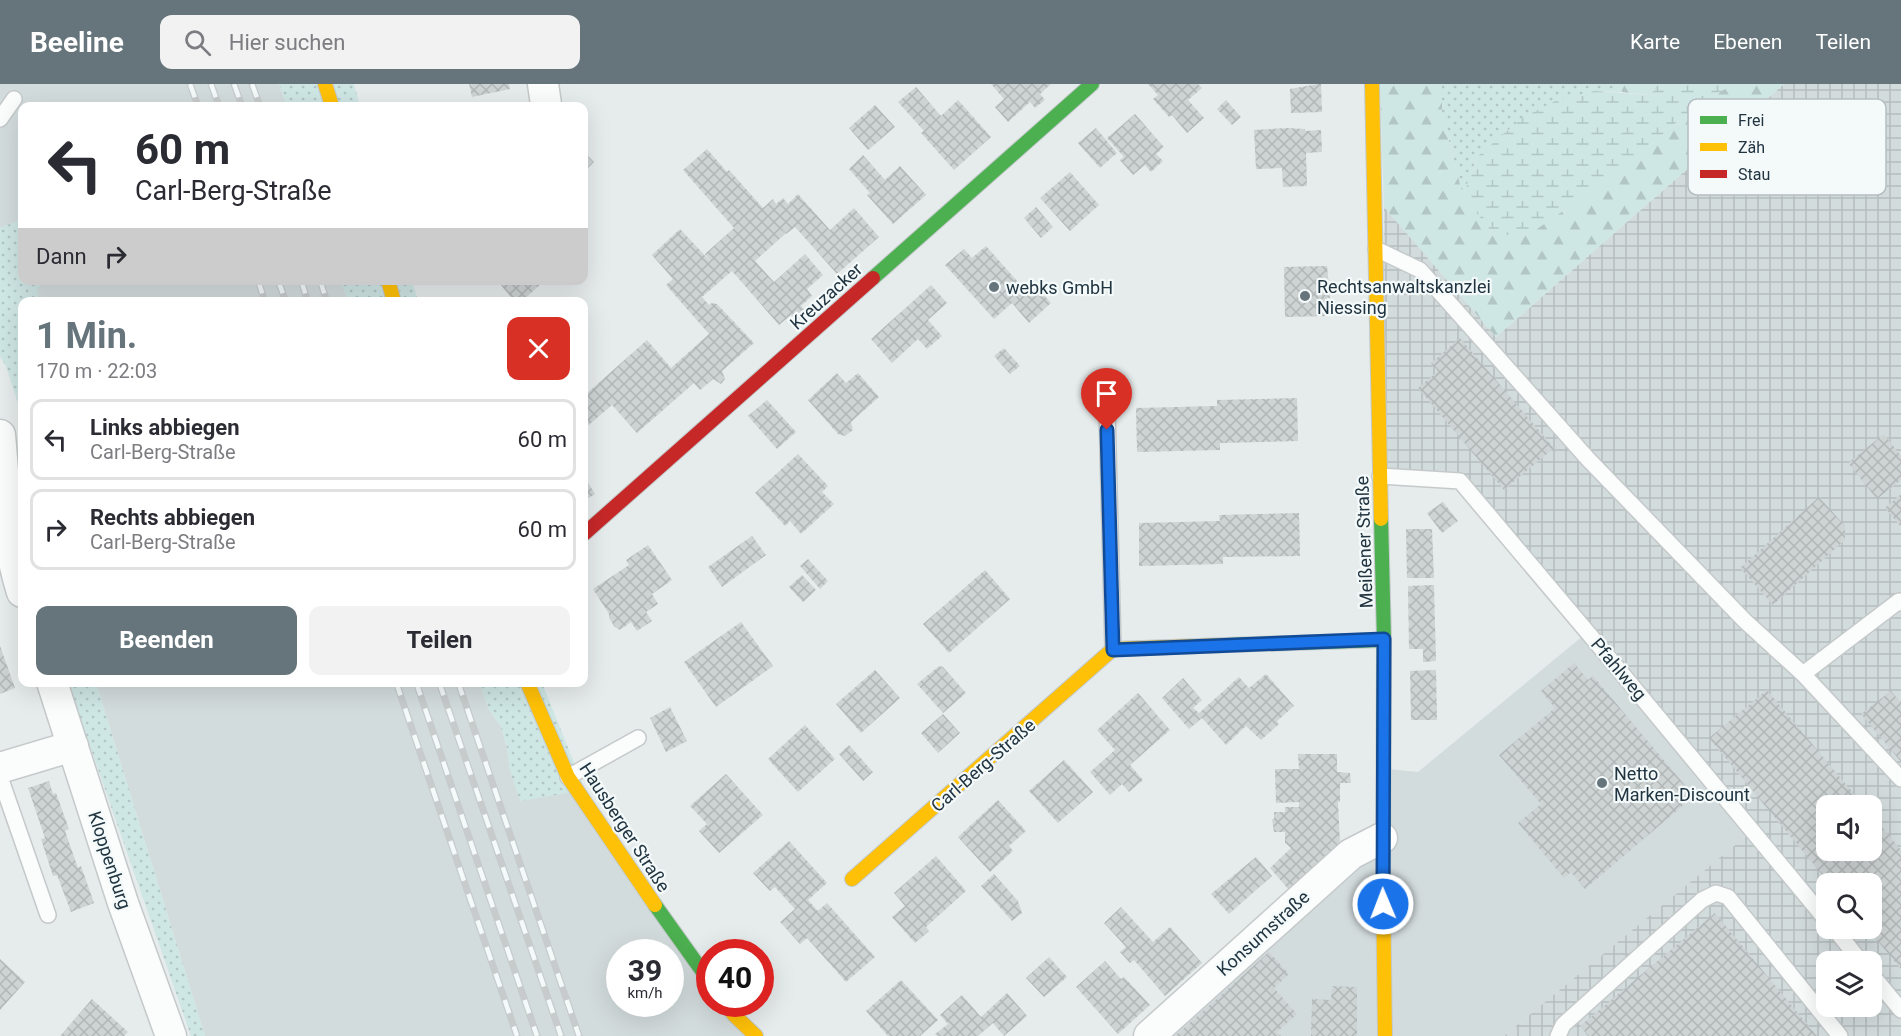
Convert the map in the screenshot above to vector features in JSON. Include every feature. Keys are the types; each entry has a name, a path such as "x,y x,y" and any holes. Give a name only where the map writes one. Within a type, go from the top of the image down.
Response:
{"street":[{"path":"325,84 331,102"},
{"name":"Kreuzacker","path":"588,530 1092,84"},
{"name":"Meißener Straße","path":"1372,84 1384,639 1382,838 1385,1036"},
{"path":"0,435 18,578"},
{"path":"1113,650 1384,639"},
{"name":"Carl-Berg-Straße","path":"852,879 1113,650"},
{"name":"Kloppenburg","path":"54,687 123,903 171,1036"},
{"name":"Hausberger Straße","path":"529,687 568,777 696,963"},
{"path":"0,768 73,746"},
{"name":"Konsumstraße","path":"1149,1036 1351,854 1382,838"},
{"path":"737,1017 756,1036"}],"lane":[{"path":"0,118 14,99"},
{"path":"1376,249 1420,270 1588,459 1745,621 1803,674 1901,779"},
{"path":"1107,408 1113,650"},
{"name":"Pfahlweg","path":"1380,476 1460,481 1816,908"},
{"path":"1803,674 1899,601 1901,603"},
{"path":"568,777 638,738"},
{"path":"0,777 48,915"},
{"path":"1558,1036 1563,1025 1702,900 1716,894 1728,897 1840,1036"},
{"path":"1843,939 1852,951"},
{"path":"1882,987 1901,1010"}],"shaded area":[{"path":"0,84 279,84 286,102 18,102 18,221 0,228"},
{"path":"1784,84 1901,84 1901,1036 1504,1036 1756,828 1458,487 1382,481 1384,207 1496,337 1688,168 1688,195 1886,195 1886,99 1767,99"},
{"path":"40,285 343,285 347,297 37,297 36,289"},
{"path":"1589,631 1757,828 1504,1036 1157,1036 1382,838 1388,769 1418,772"},
{"path":"97,687 481,687 488,708 501,727 510,771 585,790 696,952 696,1017 744,1017 761,1036 205,1036"}],"green space":[{"path":"279,84 354,84 359,102 286,102"},
{"path":"1380,84 1442,84 1442,114 1463,196 1495,236 1531,233 1620,171 1688,114 1688,168 1496,337 1384,207"},
{"path":"1442,84 1621,84 1622,92 1595,91 1477,157 1463,196 1442,114"},
{"path":"1621,84 1662,84 1649,95 1622,92"},
{"path":"1662,84 1732,84 1710,99 1688,99 1688,114 1620,171 1531,233 1495,236 1463,196 1477,157 1522,118 1559,99 1595,91 1649,95"},
{"path":"1732,84 1784,84 1767,99 1710,99"},
{"path":"18,221 18,285 41,285 37,289 38,297 18,297 18,404 6,366 0,357 0,228"},
{"path":"342,285 413,285 417,297 347,297"},
{"path":"69,687 97,687 205,1036 191,1036"},
{"path":"481,687 544,687 585,790 520,801 510,771 501,727 488,708"}],"building":[{"path":"469,84 509,84 510,89 472,97"},
{"path":"991,84 1051,84 1040,94 1045,100 1035,108 1030,102 1008,122 995,107 1004,99"},
{"path":"1148,84 1198,84 1202,88 1188,100 1204,118 1187,133 1172,115 1169,117 1153,99 1158,95"},
{"path":"1321,84 1322,112 1291,113 1290,89"},
{"path":"916,87 941,116 958,100 991,137 954,170 921,133 924,131 898,102"},
{"path":"1226,100 1241,117 1232,125 1217,109"},
{"path":"875,105 895,127 868,150 849,128"},
{"path":"1135,114 1164,147 1156,154 1163,161 1151,172 1145,165 1133,175 1120,160 1124,157 1107,138"},
{"path":"1096,128 1117,153 1100,168 1078,143"},
{"path":"1305,129 1305,131 1321,130 1322,152 1306,153 1307,186 1283,187 1282,168 1256,169 1254,130"},
{"path":"707,149 763,208 773,199 776,204 783,198 788,204 798,194 830,230 854,208 879,237 837,274 795,227 786,234 780,228 785,234 755,261 774,282 805,254 823,275 807,289 812,296 801,306 806,312 796,321 791,315 779,325 732,271 702,297 709,305 717,304 754,343 722,371 725,379 721,384 713,379 700,390 694,383 637,433 612,405 588,426 588,392 647,340 671,368 709,334 666,285 673,279 652,255 680,229 712,263 705,254 734,228 683,170"},
{"path":"863,155 885,180 900,166 926,195 893,224 867,195 870,193 849,169"},
{"path":"588,156 594,162 588,168"},
{"path":"1070,172 1099,205 1070,231 1040,198"},
{"path":"1036,207 1053,227 1041,238 1024,218"},
{"name":"webks GmbH","path":"986,246 1026,291 1034,284 1051,303 1029,323 1012,303 994,319 945,265 964,249 972,258"},
{"path":"1327,266 1330,298 1327,298 1328,316 1285,317 1284,267"},
{"path":"501,285 540,285 527,297 511,297"},
{"path":"931,285 947,303 928,320 942,336 927,349 918,339 892,363 871,339"},
{"path":"1460,338 1554,448 1504,490 1418,388 1438,371 1431,363"},
{"path":"1004,348 1020,366 1010,374 994,356"},
{"path":"837,373 846,383 858,373 879,397 851,422 853,430 845,436 838,434 808,400"},
{"path":"1297,398 1298,441 1220,443 1220,450 1137,452 1136,408 1217,406 1217,400"},
{"path":"767,400 796,432 777,449 748,416"},
{"path":"1884,434 1901,456 1901,480 1877,499 1848,463"},
{"path":"798,454 828,486 822,492 834,504 801,534 790,521 785,526 755,493"},
{"path":"588,483 595,494 588,498"},
{"path":"1901,494 1901,527 1885,508"},
{"path":"1819,497 1845,526 1845,540 1773,605 1740,568"},
{"path":"1443,502 1458,521 1442,533 1427,513"},
{"path":"1299,513 1300,556 1223,557 1223,564 1139,566 1139,523 1220,521 1219,515"},
{"path":"1406,529 1432,529 1434,578 1407,578"},
{"path":"752,536 766,555 722,587 708,567"},
{"path":"648,545 672,580 652,594 658,604 646,612 652,621 637,631 631,622 620,630 614,626 593,589 629,565 626,560"},
{"path":"808,559 828,581 820,589 800,566"},
{"path":"985,570 1010,599 949,653 923,624"},
{"path":"802,575 816,590 803,602 789,587"},
{"path":"1434,585 1436,661 1423,662 1423,649 1409,649 1408,586"},
{"path":"741,622 773,666 716,707 684,662"},
{"path":"0,646 15,688 0,694"},
{"path":"1574,663 1588,680 1593,676 1694,796 1585,889 1571,872 1564,878 1518,823 1541,804 1499,755 1555,708 1541,691"},
{"path":"939,666 943,667 966,693 943,713 917,684"},
{"path":"875,670 900,698 861,733 836,704"},
{"path":"1436,670 1437,720 1411,720 1410,671"},
{"path":"1266,674 1294,706 1261,740 1246,726 1226,745 1202,718 1189,729 1162,698 1183,678 1202,700 1193,708 1199,713 1239,677 1249,688"},
{"path":"1767,690 1855,795 1816,795 1816,861 1882,861 1882,827 1901,850 1901,969 1876,939 1882,939 1882,873 1821,873 1709,738"},
{"path":"1891,691 1901,703 1901,762 1861,714"},
{"path":"1138,693 1170,730 1130,765 1143,780 1129,792 1122,784 1110,795 1090,772 1115,750 1097,730"},
{"path":"670,707 687,741 666,752 650,718"},
{"path":"943,714 960,733 938,753 921,733"},
{"path":"805,725 835,759 798,792 768,759"},
{"path":"849,745 873,772 863,781 839,754"},
{"path":"1298,754 1337,754 1337,772 1350,773 1351,783 1340,783 1340,802 1338,802 1340,844 1289,890 1270,868 1291,848 1285,843 1285,832 1274,832 1272,819 1274,819 1274,812 1285,812 1285,807 1299,807 1299,802 1276,803 1275,769 1299,769"},
{"path":"1064,760 1093,792 1058,823 1029,791"},
{"path":"726,774 763,815 719,853 699,831 707,824 690,806"},
{"path":"49,781 53,794 56,793 69,829 65,831 78,868 81,866 94,903 71,912 57,875 53,876 41,839 45,838 28,788"},
{"path":"998,800 1026,831 1009,846 1013,851 990,872 958,837"},
{"path":"789,841 827,883 808,900 818,911 827,903 875,957 846,982 807,938 800,944 780,922 795,909 775,887 770,891 753,873"},
{"path":"936,856 966,891 926,927 929,931 915,943 892,917 905,906 894,893"},
{"path":"1256,857 1272,876 1229,914 1211,894"},
{"path":"994,874 1018,901 1022,913 1012,921 981,886"},
{"path":"1121,907 1153,942 1170,927 1202,963 1165,996 1134,960 1130,963 1120,952 1126,947 1104,923"},
{"path":"1715,913 1817,1036 1588,1036 1580,1026"},
{"path":"1269,952 1289,974 1274,988 1297,1014 1277,1032 1281,1036 1175,1036"},
{"path":"1049,957 1067,977 1044,997 1026,978"},
{"path":"0,959 25,982 0,1010"},
{"path":"1105,961 1121,979 1124,977 1150,1005 1118,1034 1076,987"},
{"path":"901,980 938,1020 920,1036 888,1036 866,1011"},
{"path":"1332,986 1357,987 1357,1036 1311,1036 1312,999 1331,1000"},
{"path":"1007,993 1027,1016 1004,1036 993,1023 978,1036 937,1036 935,1034 948,1024 940,1015 962,995 981,1017"},
{"path":"92,999 128,1032 124,1036 60,1036"}],"railway":[{"path":"190,84 197,102"},
{"path":"211,84 218,102"},
{"path":"234,84 241,102"},
{"path":"252,84 259,102"},
{"path":"260,285 263,297"},
{"path":"280,285 284,297"},
{"path":"303,285 306,297"},
{"path":"322,285 325,297"},
{"path":"398,687 517,1036"},
{"path":"418,687 537,1036"},
{"path":"441,687 561,1036"},
{"path":"460,687 579,1036"}],"traffic: fast":[{"path":"873,278 1092,84"},
{"path":"1381,519 1384,640 1383,886"},
{"path":"1227,645 1384,640"},
{"path":"655,905 696,962"}],"traffic: slow":[{"path":"325,84 331,102"},
{"path":"1372,84 1381,519"},
{"path":"389,285 393,297"},
{"path":"852,879 1113,649 1227,645"},
{"path":"529,687 568,777 655,905"},
{"path":"1383,886 1385,1036"},
{"path":"736,1017 756,1036"}],"traffic: jam":[{"path":"588,530 873,278"}],"place":[{"name":"webks GmbH","path":"994,287"},
{"name":"Rechtsanwaltskanzlei Niessing","path":"1305,296"},
{"name":"Netto Marken-Discount","path":"1602,783"}],"route":[{"path":"1107,430 1113,650 1384,639 1383,904"}]}
